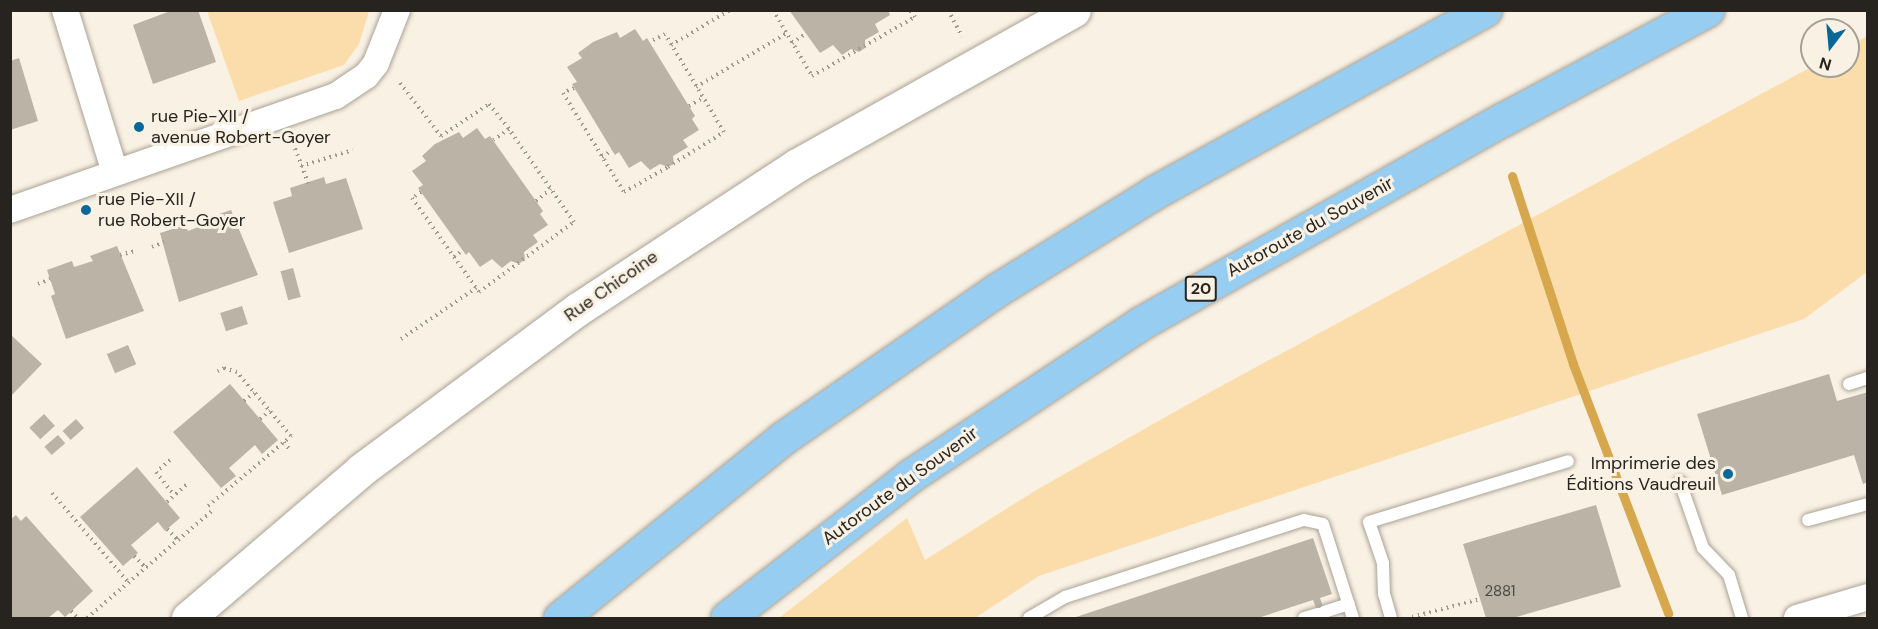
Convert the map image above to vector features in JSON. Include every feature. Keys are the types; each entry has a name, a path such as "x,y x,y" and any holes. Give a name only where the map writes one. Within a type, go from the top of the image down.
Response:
{"highway":[{"path":"560,618 783,438 995,291 1155,192 1485,10"},
{"name":"Autoroute du Souvenir","path":"727,618 910,476 1141,323 1502,120 1707,10"}],"street":[{"path":"65,10 115,173"},
{"path":"10,210 336,96 355,85 376,63 397,10"},
{"name":"Rue Chicoine","path":"188,618 369,463 484,375 614,284 797,165 1074,10"},
{"path":"1797,618 1868,597"}],"lane":[{"path":"1849,384 1868,378"},
{"path":"1391,618 1384,594 1383,563 1369,522 1569,460"},
{"path":"1680,482 1703,548 1729,575 1742,618"},
{"path":"1808,520 1868,504"},
{"path":"1029,618 1065,597 1304,520 1323,524 1353,618"},
{"path":"1304,618 1349,604"}],"path":[{"path":"671,45 730,10"},
{"path":"773,10 812,76 915,17 910,10"},
{"path":"948,10 966,43"},
{"path":"696,87 787,33"},
{"path":"574,88 563,93 624,192 724,132 665,34 650,42"},
{"path":"792,42 804,35"},
{"path":"400,83 439,133 441,141"},
{"path":"689,106 703,98"},
{"path":"421,192 412,198 479,292 574,222 489,104 441,136 439,133"},
{"path":"493,140 509,129"},
{"path":"293,143 308,183"},
{"path":"302,166 352,150"},
{"path":"602,157 612,150"},
{"path":"536,201 551,189"},
{"path":"234,218 245,215"},
{"path":"152,247 164,242"},
{"path":"454,257 463,250"},
{"path":"120,255 135,251"},
{"path":"38,284 50,279"},
{"path":"400,339 476,288"},
{"path":"208,506 267,453 291,436 237,372 224,368 218,371"},
{"path":"244,401 255,393"},
{"path":"260,419 270,411"},
{"path":"284,442 289,449"},
{"path":"170,460 156,472 174,495"},
{"path":"167,502 189,482"},
{"path":"52,493 128,582"},
{"path":"87,618 144,566 212,511"},
{"path":"167,529 177,539"},
{"path":"134,556 144,566"},
{"path":"1405,618 1480,598"},
{"path":"71,611 78,618"}],"shaded area":[{"path":"207,10 369,11 359,44 344,65 239,101"},
{"path":"1867,36 1867,272 1804,319 1039,576 975,618 779,618 907,518 925,560 1038,489 1201,397 1800,73 1800,78 1860,78 1860,40"}],"building":[{"path":"173,10 198,10 216,62 153,84 133,25"},
{"path":"789,10 888,10 890,15 875,24 879,32 865,40 865,48 859,52 851,49 842,55 833,45 820,53"},
{"path":"635,29 643,41 647,38 695,116 692,119 699,130 683,140 688,147 673,156 674,164 668,167 660,164 650,170 641,161 629,168 619,152 615,155 572,84 577,82 567,67 582,58 578,53 593,42 617,32 620,38"},
{"path":"19,58 38,121 10,130 10,61"},
{"path":"477,128 485,139 490,136 543,211 540,214 548,225 533,235 538,242 524,252 525,259 519,264 511,261 502,268 492,259 480,267 469,252 466,255 418,188 423,185 412,171 426,161 422,156 435,144 459,132 463,138"},
{"path":"324,177 326,184 346,178 363,229 289,253 273,202 292,196 290,188"},
{"path":"231,210 258,275 179,302 160,233 185,225 188,231 206,224 204,219"},
{"path":"117,246 144,311 66,339 51,296 55,294 47,270 72,261 74,267 93,261 90,256"},
{"path":"293,268 301,297 288,300 280,271"},
{"path":"242,306 248,324 226,331 220,313"},
{"path":"10,334 42,364 10,397"},
{"path":"128,345 136,364 115,373 107,354"},
{"path":"1829,374 1837,401 1868,392 1868,482 1863,484 1854,455 1722,495 1697,414"},
{"path":"230,384 278,440 262,454 255,445 229,468 236,476 221,488 173,432"},
{"path":"44,414 55,426 40,439 29,428"},
{"path":"76,419 84,428 71,440 63,431"},
{"path":"58,435 65,443 52,455 44,447"},
{"path":"137,467 180,518 165,531 158,522 131,545 138,553 123,566 80,517"},
{"path":"1596,505 1621,587 1513,618 1486,618 1463,544"},
{"path":"16,515 21,521 26,516 93,591 65,617 58,610 48,618 10,618 10,520"},
{"path":"1313,538 1332,594 1320,598 1327,618 1320,618 1313,600 1258,618 1073,618"}],"waterway":[{"path":"1512,176 1573,364 1668,613"}],"place":[{"name":"rue Pie-XII / avenue Robert-Goyer","path":"139,127"},
{"name":"rue Pie-XII / rue Robert-Goyer","path":"86,210"},
{"name":"Imprimerie des Éditions Vaudreuil","path":"1728,474"}]}
